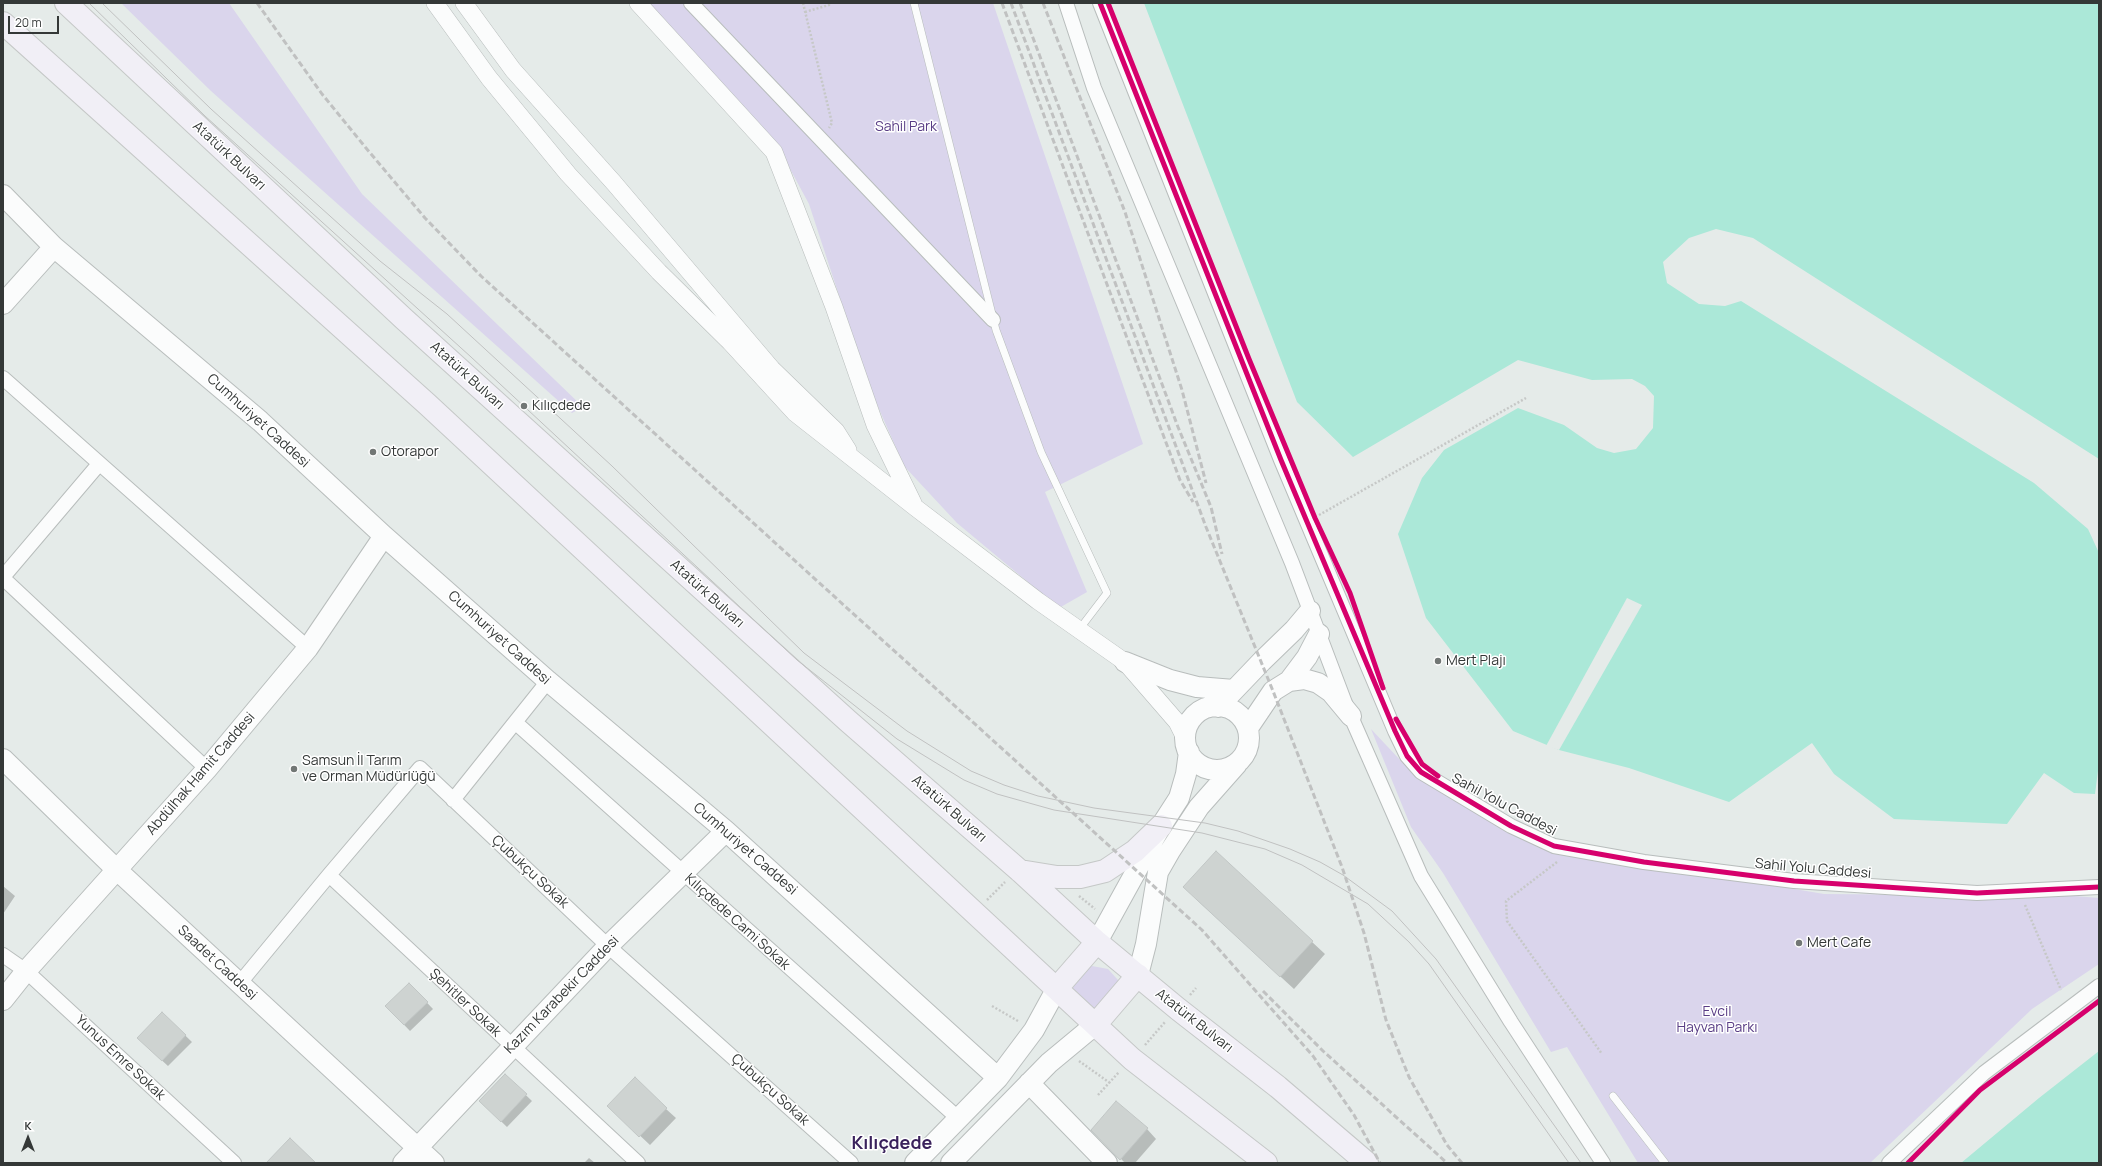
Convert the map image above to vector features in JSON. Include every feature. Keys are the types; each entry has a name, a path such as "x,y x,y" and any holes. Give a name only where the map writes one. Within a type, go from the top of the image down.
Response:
{"main road":[{"name":"Atatürk Bulvarı","path":"66,3 458,368 848,721 1019,870 1097,942 1178,1009 1278,1087 1367,1163"},
{"path":"3,23 427,404 1132,1059 1266,1163"},
{"name":"Cumhuriyet Caddesi","path":"3,194 54,247 260,421 384,536 548,681 726,831 998,1078"},
{"path":"3,304 54,247"},
{"name":"Abdülhak Hamit Caddesi","path":"3,1000 26,971 207,769 308,648 384,536"},
{"path":"1218,707 1294,630 1310,611"},
{"path":"1248,728 1273,691 1289,681 1307,657 1319,634"},
{"path":"1125,662 1170,680 1197,687 1234,690"},
{"path":"1289,681 1304,679 1318,684 1331,692 1351,716"},
{"path":"915,1163 998,1078 1034,1030 1057,988 1097,942 1161,826 1179,798 1186,774 1189,722 1196,714 1206,709 1218,707 1226,708 1235,712 1243,719 1248,728 1248,749 1237,764 1199,807 1158,872 1146,944 1138,975 1096,1024 1049,1063 951,1163"},
{"path":"1187,746 1198,763 1210,770 1229,768 1237,764"},
{"name":"Saadet Caddesi","path":"3,759 117,870 434,1163"},
{"path":"1019,870 1057,877 1080,877 1105,871 1135,851 1161,826"},
{"name":"Kazım Karabekir Caddesi","path":"403,1163 608,946 726,831"},
{"path":"1029,1083 1107,1163"}],"street":[{"path":"435,3 489,78 574,180 658,272 730,342 795,412 828,440 851,456 916,508 1078,631 1125,662 1176,722 1187,746"},
{"path":"464,3 513,70 614,183 772,369 836,431 851,456"},
{"path":"638,3 774,152 834,307 875,425 916,508"},
{"path":"691,3 822,138 993,320"},
{"path":"1066,3 1094,88 1310,611 1351,716 1421,876 1507,1015 1603,1163"},
{"name":"Sahil Yolu Caddesi","path":"1100,3 1281,460 1395,731 1407,756 1421,772 1511,826 1554,846 1644,862 1794,881 1977,893 2099,887"},
{"path":"3,378 308,648"},
{"path":"99,464 3,578 207,769"},
{"path":"453,800 548,681"},
{"name":"Kılıçdede Cami Sokak","path":"516,723 683,874 959,1119"},
{"name":"Çubukçu Sokak","path":"239,984 329,874 420,768 608,946 851,1163"},
{"name":"Şehitler Sokak","path":"329,874 638,1163"},
{"name":"Yunus Emre Sokak","path":"3,955 26,971 234,1163"},
{"path":"1889,1163 1984,1073 2099,986"}],"lane":[{"path":"914,3 993,320 1041,452 1107,593 1078,631"},
{"path":"1614,1096 1665,1163"}],"path":[{"path":"803,3 832,123 822,138"},
{"path":"805,12 829,6 830,3"},
{"path":"1315,518 1526,398"},
{"path":"1312,510 1318,524"},
{"path":"1563,858 1506,901 1507,920 1602,1054"},
{"path":"975,913 1019,870"},
{"path":"2022,899 2061,990"},
{"path":"1098,1095 1196,988"}],"green space":[{"path":"121,3 229,3 362,194 583,407 572,413 211,91"},
{"name":"Sahil Park","path":"649,3 993,3 1143,444 1045,492 1087,592 1059,608 957,523 904,466 868,384 809,204 776,143"},
{"name":"Evcil Hayvan Parkı","path":"1371,729 1402,762 1423,778 1552,848 1824,894 2075,896 2099,898 2099,964 2032,1009 1870,1163 1638,1163 1567,1047 1551,1052 1443,873 1411,827"},
{"path":"1092,966 1108,969 1118,980 1120,988 1096,1014 1073,996 1072,988 1074,980 1085,969"}],"shaded area":[{"path":"1144,3 2099,3 2099,459 1753,238 1716,229 1689,238 1663,262 1667,283 1699,304 1725,306 1741,301 2034,483 2088,529 2099,553 2099,763 2095,794 2074,793 2044,773 2007,824 1894,819 1834,774 1812,743 1729,802 1629,768 1559,750 1513,731 1426,618 1398,534 1422,478 1444,450 1518,408 1564,425 1597,448 1614,453 1636,449 1653,428 1654,396 1645,386 1632,379 1592,380 1518,360 1353,457 1297,402"},
{"path":"2099,1051 2099,1163 1961,1163 2039,1098"}],"pier":[{"path":"1627,598 1642,605 1559,750 1546,746"}],"building":[{"path":"1216,851 1313,941 1280,977 1183,887"},
{"path":"409,983 428,1002 404,1025 385,1006"},
{"path":"162,1012 186,1035 162,1061 137,1038"},
{"path":"505,1074 527,1094 501,1122 479,1101"},
{"path":"635,1077 667,1108 639,1137 607,1106"},
{"path":"1116,1101 1148,1128 1120,1160 1091,1130"},
{"path":"290,1138 316,1163 266,1163"}],"tram line":[{"path":"89,3 205,116 471,357 797,660 897,739 964,780 997,794 1054,810 1202,833 1265,849 1302,865 1368,904 1409,942 1429,964 1569,1163"},
{"path":"102,3 211,109 380,261 447,314 612,466 804,653 907,731 971,771 1004,785 1038,796 1094,808 1205,823 1238,831 1290,849 1320,862 1343,875 1392,911 1436,959 1581,1163"}],"railway":[{"path":"257,3 322,94 366,148 425,218 481,276 1202,930 1313,1056 1354,1115 1380,1163"},
{"path":"1002,3 1180,480 1193,502"},
{"path":"1011,3 1206,527 1273,691 1342,867 1364,933 1386,1020 1409,1077 1447,1145 1462,1163"},
{"path":"1020,3 1178,427 1211,507 1222,554"},
{"path":"1043,3 1125,212 1182,390 1206,483"},
{"path":"1263,991 1323,1051 1447,1163"}],"cycle path":[{"path":"1100,3 1281,460 1395,731 1407,756 1421,772 1511,826 1554,846 1644,862 1794,881 1977,893 2099,887"},
{"path":"1108,3 1249,359 1315,518 1350,593 1383,688"},
{"path":"1396,719 1422,764 1438,776"},
{"path":"1908,1163 1980,1090 2099,1001"}],"place":[{"name":"Kılıçdede","path":"524,406"},
{"name":"Otorapor","path":"373,452"},
{"name":"Mert Plajı","path":"1438,661"},
{"name":"Samsun İl Tarım ve Orman Müdürlüğü","path":"294,769"},
{"name":"Mert Cafe","path":"1799,943"}],"district":[{"name":"Kılıçdede","path":"892,1144"}]}
